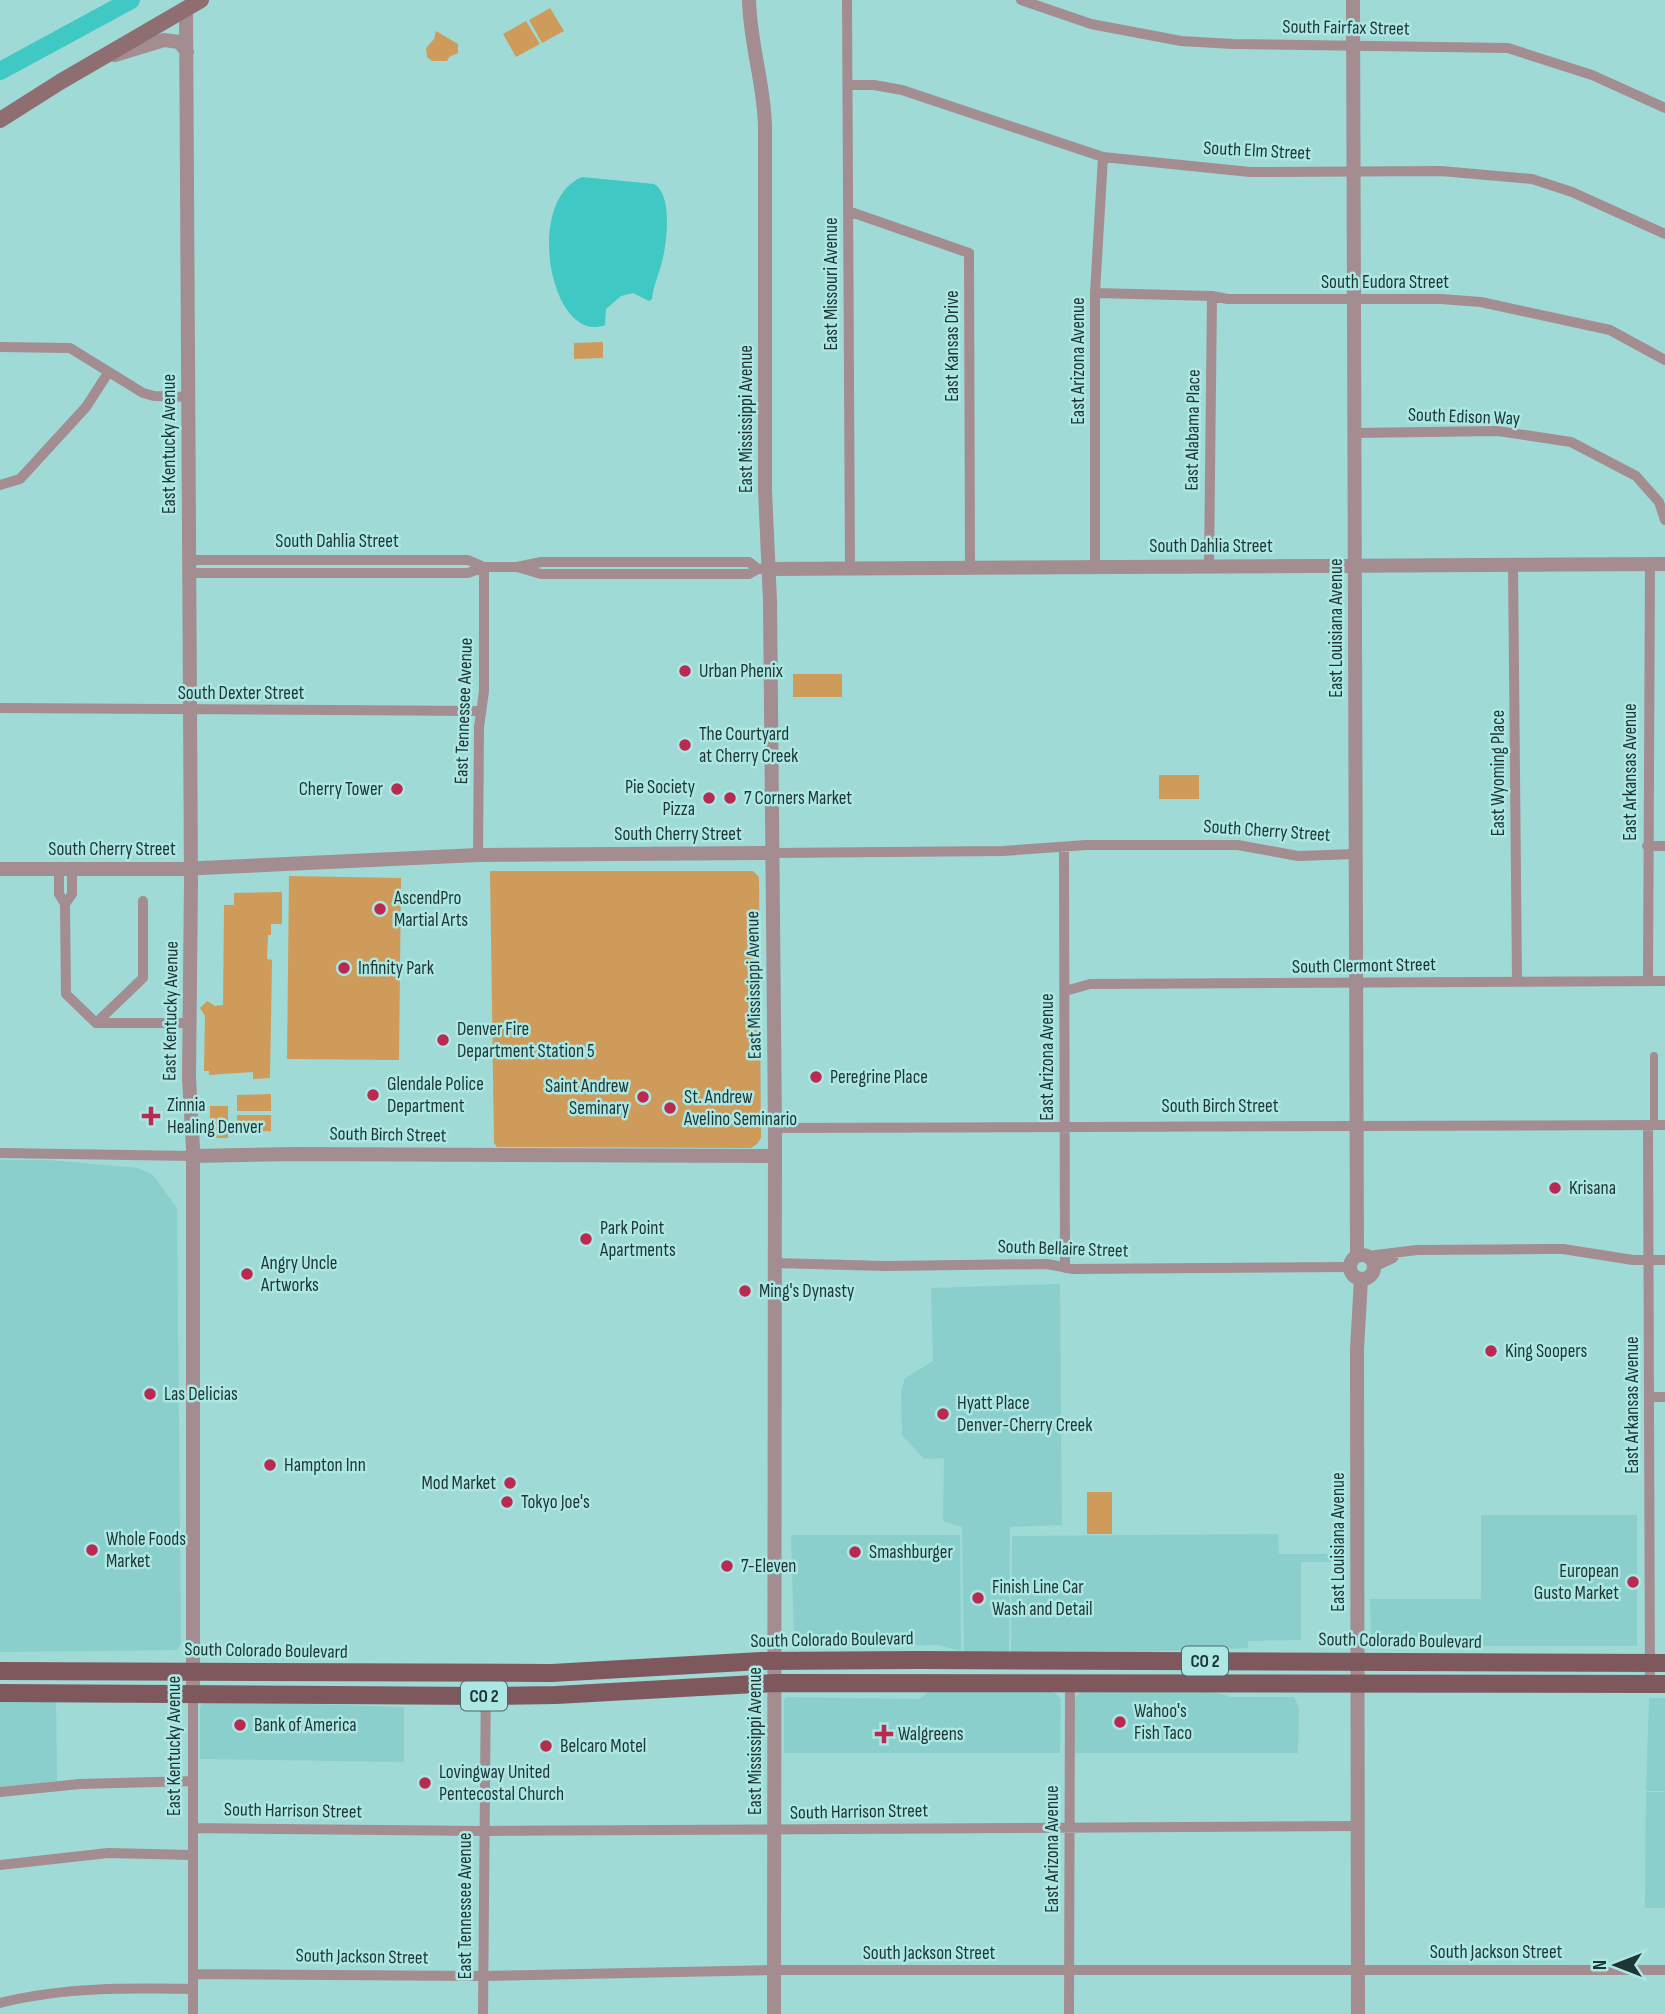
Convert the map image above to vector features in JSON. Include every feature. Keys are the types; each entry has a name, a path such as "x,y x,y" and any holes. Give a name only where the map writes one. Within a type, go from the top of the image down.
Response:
{"main road":[{"path":"0,120 193,4"},
{"name":"South Colorado Boulevard","path":"0,1671 552,1673 775,1661 1657,1663"},
{"name":"CO 2","path":"0,1693 485,1696 775,1684 1658,1685"}],"street":[{"name":"East Mississippi Avenue","path":"749,0 752,46 765,119 763,569 772,853 775,1128 774,2014"},
{"name":"East Missouri Avenue","path":"847,0 850,568"},
{"name":"South Fairfax Street","path":"1021,0 1091,24 1161,38 1220,44 1508,48 1592,75 1665,108"},
{"name":"East Louisiana Avenue","path":"1353,0 1357,1125 1362,1261 1352,1274 1361,1279 1357,1349 1358,2014"},
{"name":"East Kentucky Avenue","path":"192,2014 193,1156 190,1110 187,52 193,4"},
{"path":"91,64 168,39 179,42 187,52"},
{"name":"South Elm Street","path":"848,85 874,85 902,90 1103,157 1250,172 1441,171 1532,179 1572,192 1665,234"},
{"name":"East Arizona Avenue","path":"1095,566 1095,293 1103,157"},
{"name":"East Kansas Drive","path":"848,211 969,253 970,567"},
{"name":"South Eudora Street","path":"1095,293 1212,296 1228,299 1441,299 1503,304 1610,330 1665,360"},
{"name":"East Alabama Place","path":"1209,566 1212,296"},
{"path":"0,347 70,348 149,396 188,397"},
{"path":"0,485 20,479 86,407 108,373"},
{"name":"South Edison Way","path":"1354,433 1499,431 1570,442 1636,476 1659,502 1665,520"},
{"name":"South Dahlia Street","path":"189,566 468,560 484,567 517,567 541,562 749,562 763,569 1665,564"},
{"name":"East Wyoming Place","path":"1513,564 1517,981"},
{"name":"East Arkansas Avenue","path":"1648,981 1650,564"},
{"name":"East Tennessee Avenue","path":"478,855 479,727 484,682 484,567"},
{"name":"South Dexter Street","path":"0,708 481,711"},
{"name":"South Cherry Street","path":"0,869 191,868 478,855 1003,851 1064,846 1238,845 1298,856 1356,855"},
{"name":"East Arizona Avenue","path":"1064,846 1065,1268"},
{"path":"1647,846 1665,846"},
{"path":"66,869 72,894 65,904 66,994 96,1023 191,1023"},
{"path":"96,1023 143,978 143,901"},
{"name":"South Clermont Street","path":"1065,991 1090,984 1665,981"},
{"name":"East Arkansas Avenue","path":"1654,1056 1656,1125 1648,1260 1649,1397 1658,1685"},
{"name":"South Birch Street","path":"775,1128 1656,1125"},
{"name":"South Birch Street","path":"0,1153 193,1156 775,1156"},
{"path":"1362,1261 1392,1258 1396,1253 1426,1250 1563,1249 1665,1260"},
{"name":"South Bellaire Street","path":"775,1263 885,1266 1047,1264 1065,1268 1362,1261"},
{"path":"1649,1397 1665,1398"},
{"name":"East Tennessee Avenue","path":"482,2014 486,1673"},
{"name":"East Arizona Avenue","path":"1069,2014 1070,1685"},
{"path":"0,1793 80,1784 194,1781"},
{"name":"South Harrison Street","path":"193,1828 483,1831 1358,1826"},
{"path":"0,1865 24,1860 108,1853 193,1855"},
{"name":"South Jackson Street","path":"193,1974 482,1976 774,1970 1665,1970"},
{"path":"0,2003 22,1997 126,1988 193,1989"}],"shaded area":[{"path":"550,8 564,31 542,43 529,20"},
{"path":"526,21 540,44 516,57 503,34"},
{"path":"436,31 458,44 458,53 447,61 432,61 427,57 426,48 434,39"},
{"path":"582,177 654,184 664,198 666,208 666,243 652,299 649,301 633,293 621,296 606,309 605,325 586,326 570,314 558,294 551,268 549,240 553,213 564,191"},
{"path":"603,342 603,358 574,359 574,343"},
{"path":"793,674 842,674 842,697 793,697"},
{"path":"1159,775 1199,775 1199,799 1159,799"},
{"name":"Infinity Park","path":"490,871 753,871 759,877 761,1138 757,1144 751,1148 497,1147 494,1143"},
{"name":"Infinity Park","path":"289,876 401,878 399,1060 287,1059"},
{"path":"282,892 282,924 271,924 271,935 268,935 267,959 272,960 270,1078 253,1079 253,1072 209,1075 209,1071 204,1071 205,1016 200,1008 207,1001 215,1006 223,1005 224,905 234,905 234,893"},
{"path":"271,1094 271,1111 237,1111 237,1095"},
{"path":"210,1106 228,1106 228,1138 210,1138"},
{"path":"237,1115 271,1115 271,1131 237,1132"},
{"path":"0,1160 49,1160 138,1168 153,1175 177,1208 181,1643 177,1650 0,1652"},
{"path":"1060,1284 1062,1525 1010,1527 1009,1657 964,1657 962,1527 943,1521 944,1458 924,1459 902,1435 901,1391 905,1378 933,1361 931,1288"},
{"path":"1087,1492 1112,1492 1112,1534 1087,1534"},
{"path":"1481,1515 1637,1515 1637,1646 1378,1646 1371,1640 1370,1599 1481,1599"},
{"path":"1278,1534 1279,1554 1343,1554 1343,1562 1301,1562 1301,1640 1248,1641 1248,1648 1011,1657 1012,1536"},
{"path":"791,1535 960,1535 961,1651 938,1645 799,1646 794,1641"},
{"path":"1048,1691 1061,1699 1060,1753 784,1753 784,1700 787,1697 919,1699 929,1692"},
{"path":"1210,1691 1231,1697 1294,1697 1299,1708 1298,1753 1075,1753 1075,1698 1080,1692"},
{"path":"1649,1698 1665,1698 1665,1791 1646,1791"},
{"path":"56,1700 57,1781 0,1788 0,1701"},
{"path":"206,1701 404,1707 404,1762 200,1759 200,1709 201,1704"},
{"path":"1646,1792 1665,1792 1665,1908 1645,1908"}],"waterway":[{"path":"0,71 131,0"}],"place":[{"name":"Urban Phenix","path":"685,671"},
{"name":"The Courtyard at Cherry Creek","path":"685,745"},
{"name":"Cherry Tower","path":"397,789"},
{"name":"Pie Society Pizza","path":"709,798"},
{"name":"7 Corners Market","path":"730,798"},
{"name":"AscendPro Martial Arts","path":"380,909"},
{"name":"Infinity Park","path":"344,968"},
{"name":"Denver Fire Department Station 5","path":"443,1040"},
{"name":"Peregrine Place","path":"816,1077"},
{"name":"Glendale Police Department","path":"373,1095"},
{"name":"Saint Andrew Seminary","path":"643,1097"},
{"name":"St. Andrew Avelino Seminario","path":"670,1108"},
{"name":"Zinnia Healing Denver","path":"151,1116"},
{"name":"Krisana","path":"1555,1188"},
{"name":"Park Point Apartments","path":"586,1239"},
{"name":"Angry Uncle Artworks","path":"247,1274"},
{"name":"Ming's Dynasty","path":"745,1291"},
{"name":"King Soopers","path":"1491,1351"},
{"name":"Las Delicias","path":"150,1394"},
{"name":"Hyatt Place Denver-Cherry Creek","path":"943,1414"},
{"name":"Hampton Inn","path":"270,1465"},
{"name":"Mod Market","path":"510,1483"},
{"name":"Tokyo Joe's","path":"507,1502"},
{"name":"Whole Foods Market","path":"92,1550"},
{"name":"Smashburger","path":"855,1552"},
{"name":"7-Eleven","path":"727,1566"},
{"name":"European Gusto Market","path":"1633,1582"},
{"name":"Finish Line Car Wash and Detail","path":"978,1598"},
{"name":"Wahoo's Fish Taco","path":"1120,1722"},
{"name":"Bank of America","path":"240,1725"},
{"name":"Walgreens","path":"884,1734"},
{"name":"Belcaro Motel","path":"546,1746"},
{"name":"Lovingway United Pentecostal Church","path":"425,1783"}]}
